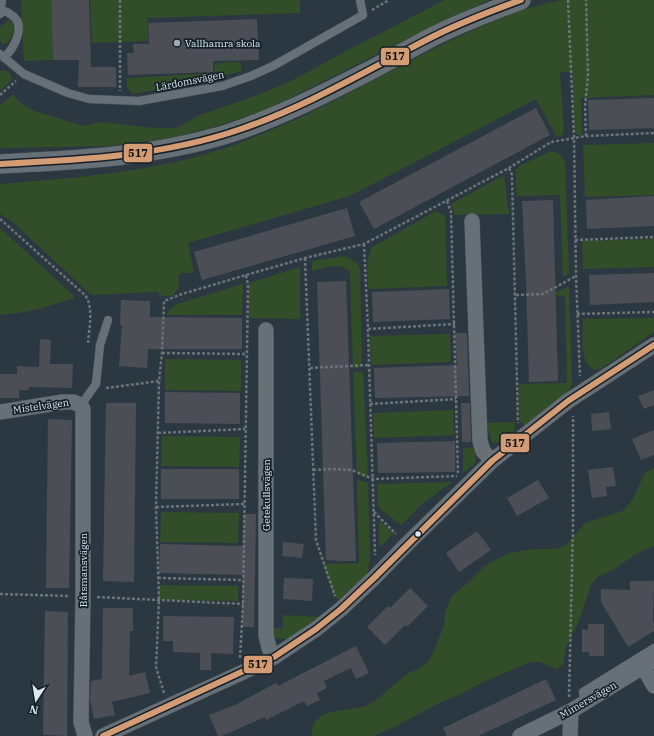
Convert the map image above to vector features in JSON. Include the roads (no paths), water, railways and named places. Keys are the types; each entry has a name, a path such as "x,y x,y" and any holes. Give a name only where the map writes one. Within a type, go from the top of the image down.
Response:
{"street":[{"path":"0,164 68,161 132,155 187,145 225,134 264,120 306,102 365,73 432,37 521,0"},
{"path":"472,221 480,441 483,451 492,462"},
{"name":"Getekullsvägen","path":"266,330 266,635 268,648 274,657"},
{"path":"103,736 241,674 274,657 316,629 341,610 376,577 407,544 492,462 568,401 654,345"},
{"name":"Mistelvägen","path":"0,412 63,402 73,402 81,405"},
{"name":"Båtsmansvägen","path":"81,405 84,409 81,722 85,736"},
{"path":"648,664 654,686"},
{"name":"Mimersvägen","path":"520,736 571,711 648,664"},
{"path":"570,736 571,711"}],"lane":[{"path":"2,0 1,12 11,14 16,20 18,29 17,38 10,51 2,56"},
{"name":"Lärdomsvägen","path":"2,56 24,74 68,93 89,99 139,101 222,86 251,76 273,66 363,15 360,0"},
{"path":"81,405 96,384 100,344 108,320"},
{"path":"585,702 583,692 654,648"}],"place":[{"name":"Vallhamra skola","path":"177,43"}]}
